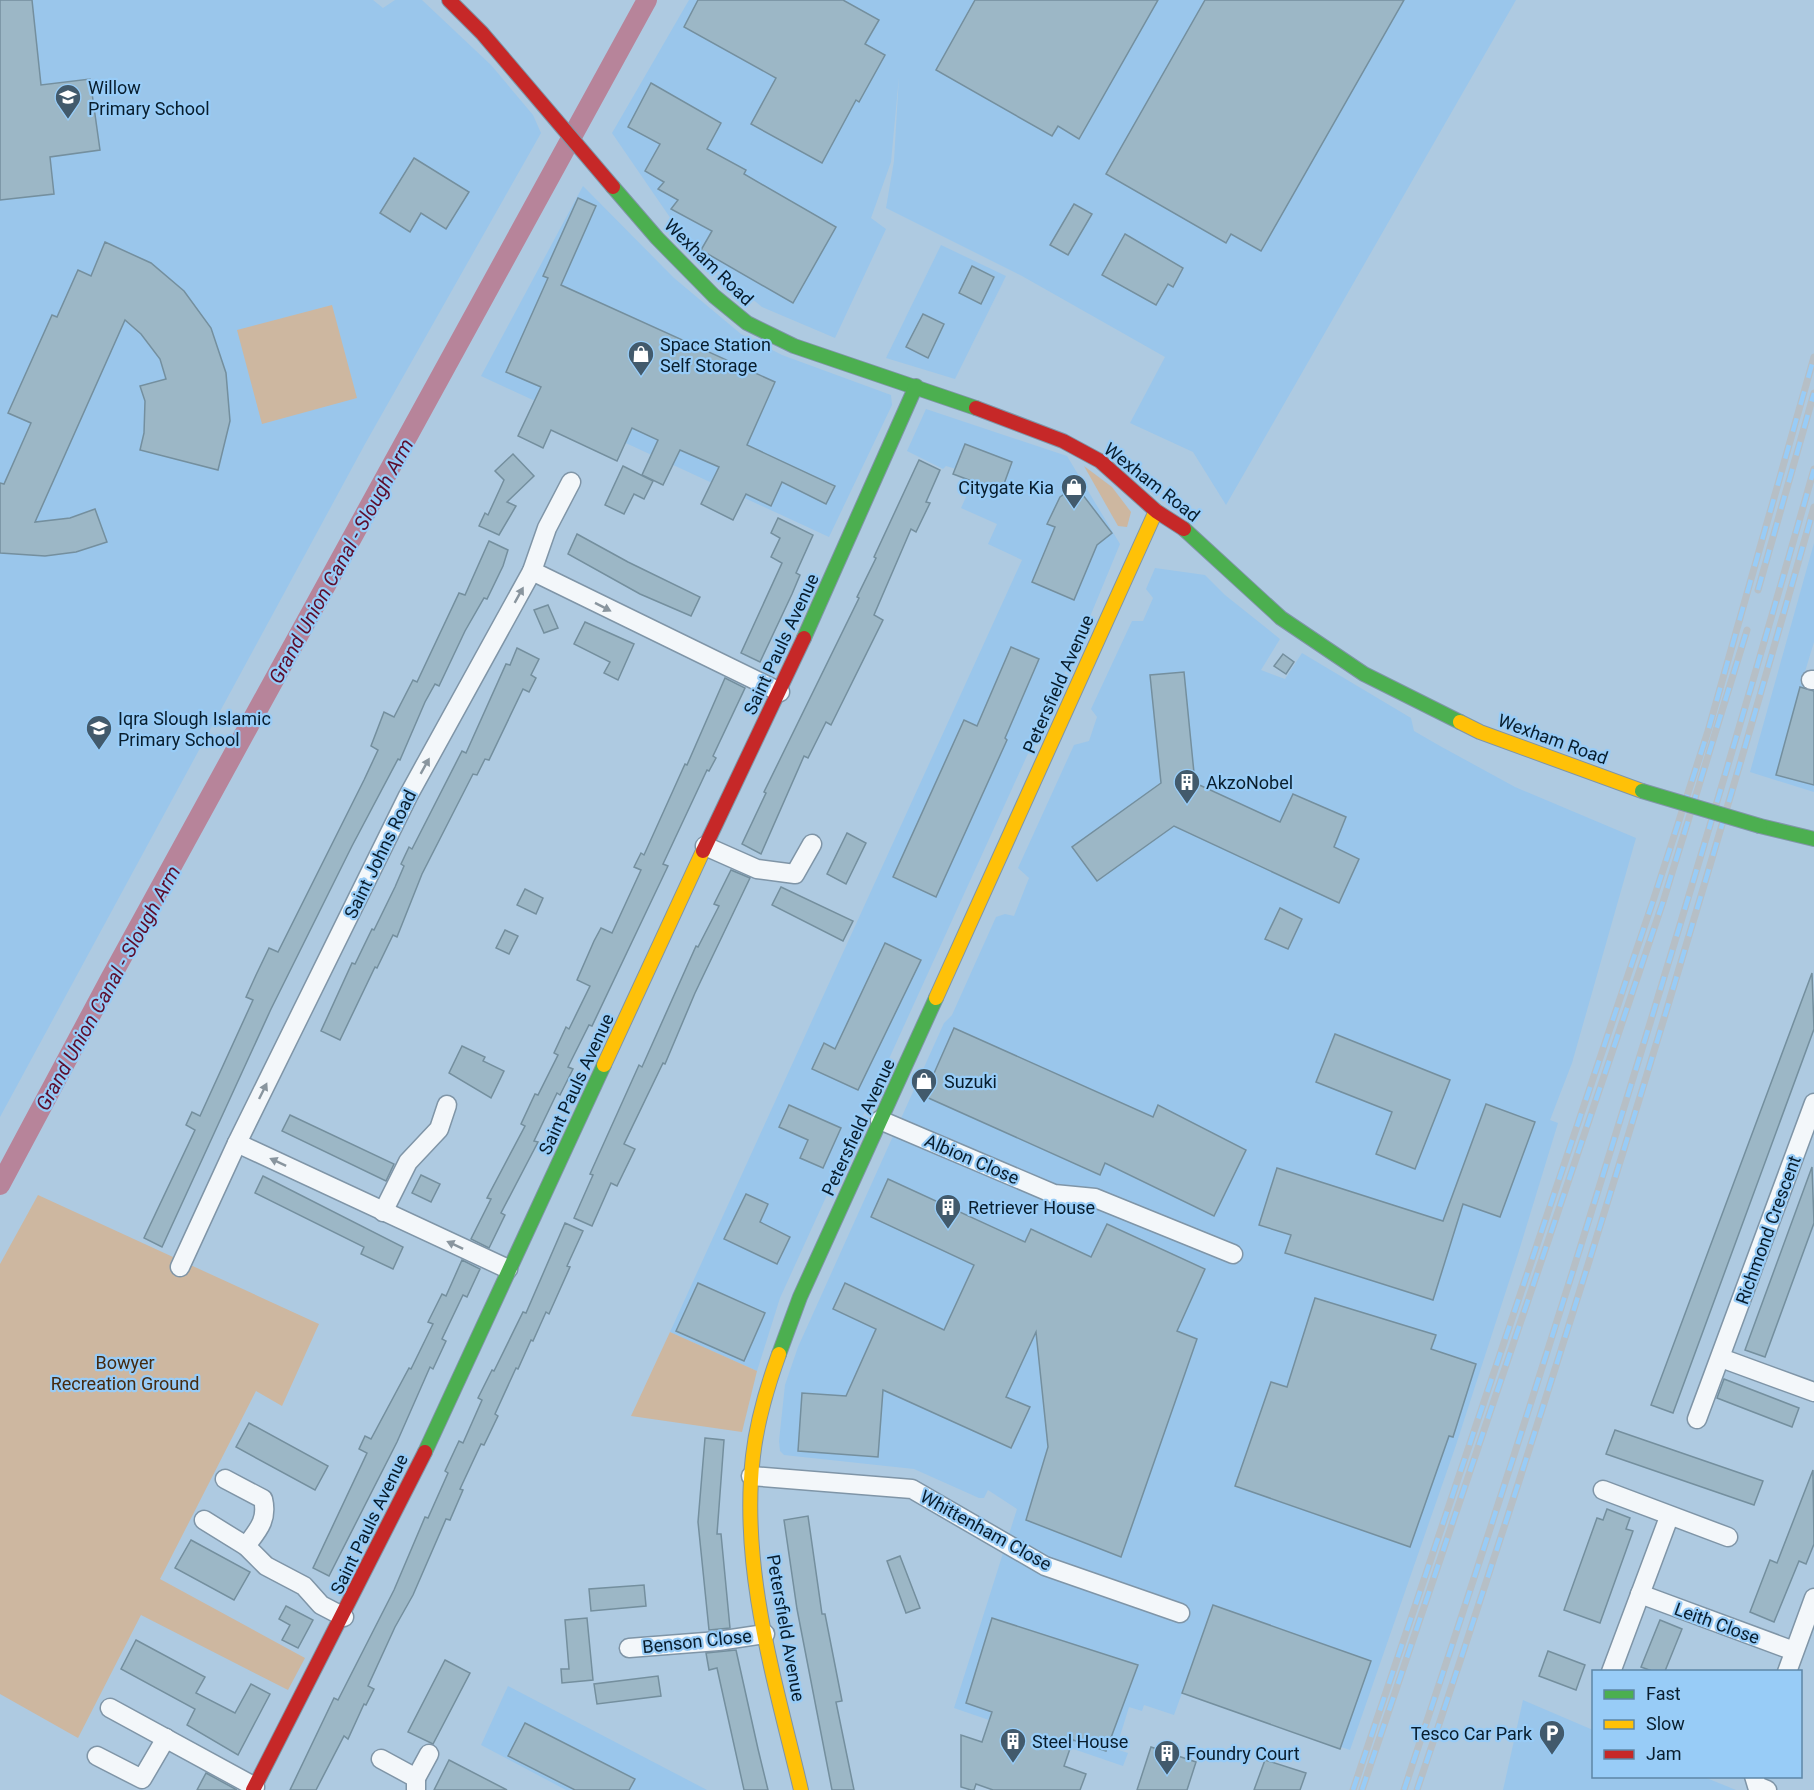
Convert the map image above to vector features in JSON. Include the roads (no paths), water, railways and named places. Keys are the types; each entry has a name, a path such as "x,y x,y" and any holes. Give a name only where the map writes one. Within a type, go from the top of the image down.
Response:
{"street":[{"name":"Wexham Road","path":"449,0 482,33 685,269 747,323 794,346 916,386 1063,441 1100,461 1156,511 1184,529 1281,618 1364,674 1480,732 1642,791 1760,826 1814,839"},
{"name":"Saint Pauls Avenue","path":"254,1788 404,1497 705,846 780,692 916,386"},
{"name":"Saint Johns Road","path":"180,1267 237,1143 408,796 532,571 547,528 571,482"},
{"name":"Petersfield Avenue","path":"801,1790 765,1634 754,1567 751,1476 761,1413 777,1357 800,1298 1156,511"},
{"path":"532,571 780,692"},
{"path":"705,846 757,869 795,874 812,844"},
{"name":"Richmond Crescent","path":"1697,1419 1814,1103"},
{"path":"383,1212 408,1162 448,1132 447,1105"},
{"name":"Albion Close","path":"880,1120 1054,1194 1095,1198 1233,1254"},
{"path":"237,1143 508,1269"},
{"path":"1721,1358 1814,1392"},
{"name":"Whittenham Close","path":"751,1476 912,1489 1045,1566 1179,1613"},
{"path":"225,1479 263,1499 266,1513 261,1526 246,1546"},
{"path":"1603,1490 1728,1537"},
{"path":"1611,1670 1670,1517"},
{"path":"204,1521 246,1546 266,1566 304,1586 321,1605 344,1617"},
{"name":"Leith Close","path":"1640,1594 1794,1652"},
{"path":"1787,1670 1814,1599"},
{"name":"Benson Close","path":"629,1648 718,1641 765,1634"},
{"path":"110,1708 254,1788"},
{"path":"97,1756 142,1779 166,1738"},
{"path":"381,1759 416,1784 429,1754"},
{"path":"1755,1778 1757,1786 1767,1790"}],"waterway":[{"name":"Grand Union Canal - Slough Arm","path":"0,1185 110,979 647,0"}],"railway":[{"path":"1353,1790 1654,898 1708,731 1814,357"},
{"path":"1758,590 1814,393"},
{"path":"1404,1790 1565,1297 1717,801 1814,469"},
{"path":"1417,1790 1522,1471 1623,1151 1721,830 1814,507"},
{"path":"1362,1790 1663,902 1747,630"}],"place":[{"name":"Willow Primary School","path":"68,120"},
{"name":"Space Station Self Storage","path":"641,377"},
{"name":"Citygate Kia","path":"1074,510"},
{"name":"Iqra Slough Islamic Primary School","path":"99,751"},
{"name":"AkzoNobel","path":"1187,805"},
{"name":"Suzuki","path":"924,1104"},
{"name":"Retriever House","path":"948,1230"},
{"name":"Tesco Car Park","path":"1552,1756"},
{"name":"Steel House","path":"1013,1764"},
{"name":"Foundry Court","path":"1167,1776"}],"park label":[{"name":"Bowyer Recreation Ground","path":"125,1372"}]}
